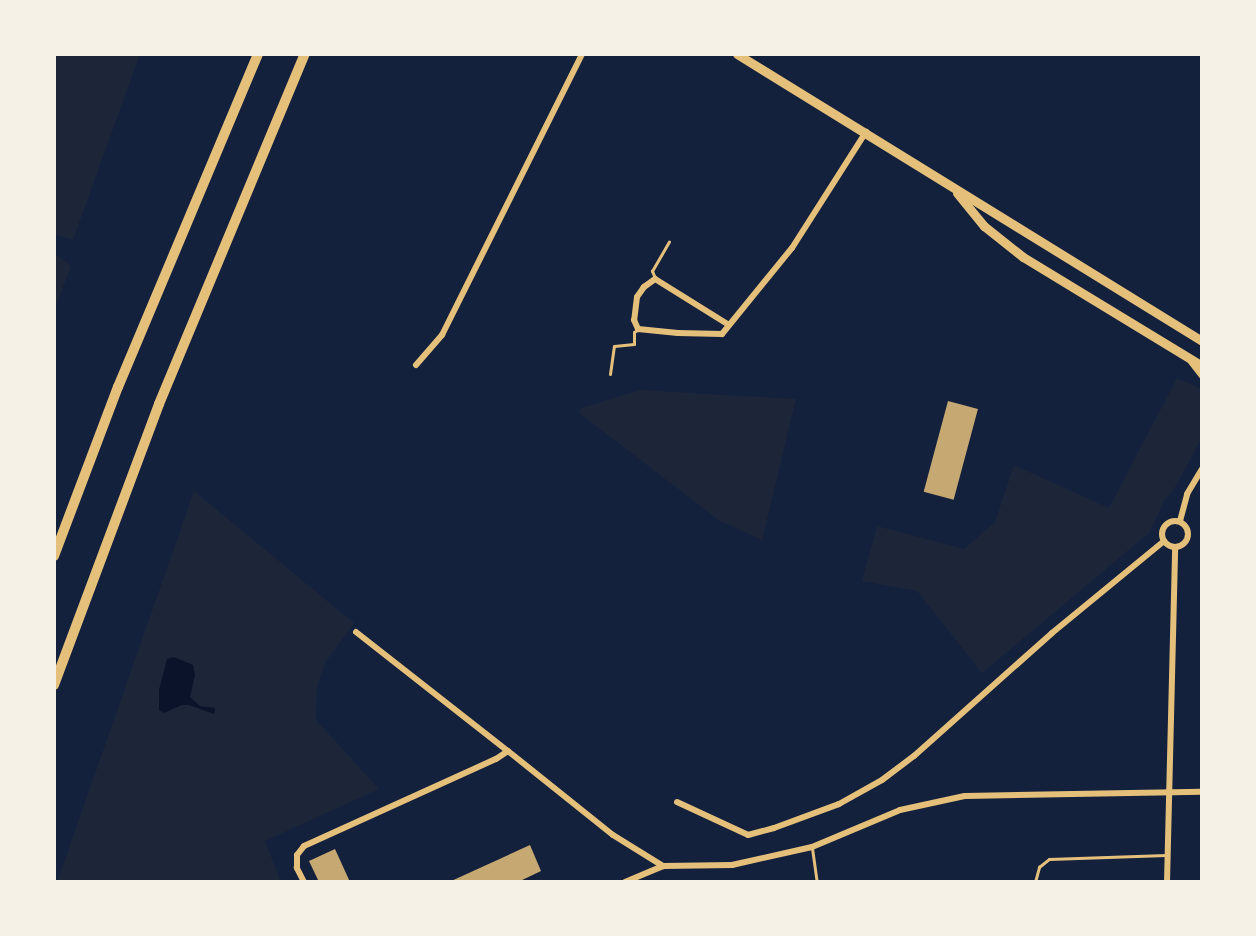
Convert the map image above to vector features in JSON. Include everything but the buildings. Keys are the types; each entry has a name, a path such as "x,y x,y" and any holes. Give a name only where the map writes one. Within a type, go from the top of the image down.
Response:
{"highway":[{"path":"54,556 118,387 258,54"},
{"path":"54,685 159,404 305,54"}],"main road":[{"path":"737,54 866,132 954,189 990,208 1202,342"},
{"path":"954,189 984,226 1023,257 1202,366"}],"street":[{"path":"416,365 442,335 582,54"},
{"path":"729,325 655,279 644,287 637,297 634,320 638,329 678,333 722,333 729,325 792,248 866,132"},
{"path":"1189,359 1202,376"},
{"path":"1180,521 1187,494 1202,469"},
{"path":"1172,521 1180,521 1186,526 1188,534 1183,544 1175,547 1164,541 1162,533 1165,525 1172,521"},
{"path":"677,802 748,835 839,804 882,780 914,756 1052,633 1164,541"},
{"path":"1167,882 1175,547"},
{"path":"356,632 613,835 663,866"},
{"path":"304,882 297,855 304,846 496,759 508,751"},
{"path":"625,882 663,866 732,865 812,847 900,810 965,796 1202,792"}],"lane":[{"path":"655,279 652,271 669,241"},
{"path":"610,374 614,346 634,344 634,332 638,329"},
{"path":"812,847 817,882"},
{"path":"1035,882 1040,867 1050,859 1166,855"}],"shaded area":[{"path":"54,54 140,54 73,240 54,234"},
{"path":"54,253 71,266 54,311"},
{"path":"1177,378 1199,388 1202,398 1202,437 1173,491 1165,499 1149,533 982,673 917,591 862,581 877,526 964,549 995,522 1014,465 1109,508"},
{"path":"640,390 796,399 762,540 720,521 579,413 581,408"},
{"path":"194,491 354,623 325,663 317,687 316,720 379,789 265,841 281,882 57,882"},
{"path":"174,657 193,665 195,675 190,697 200,706 215,708 214,714 189,705 182,705 164,713 159,710 159,690 167,659"}]}
